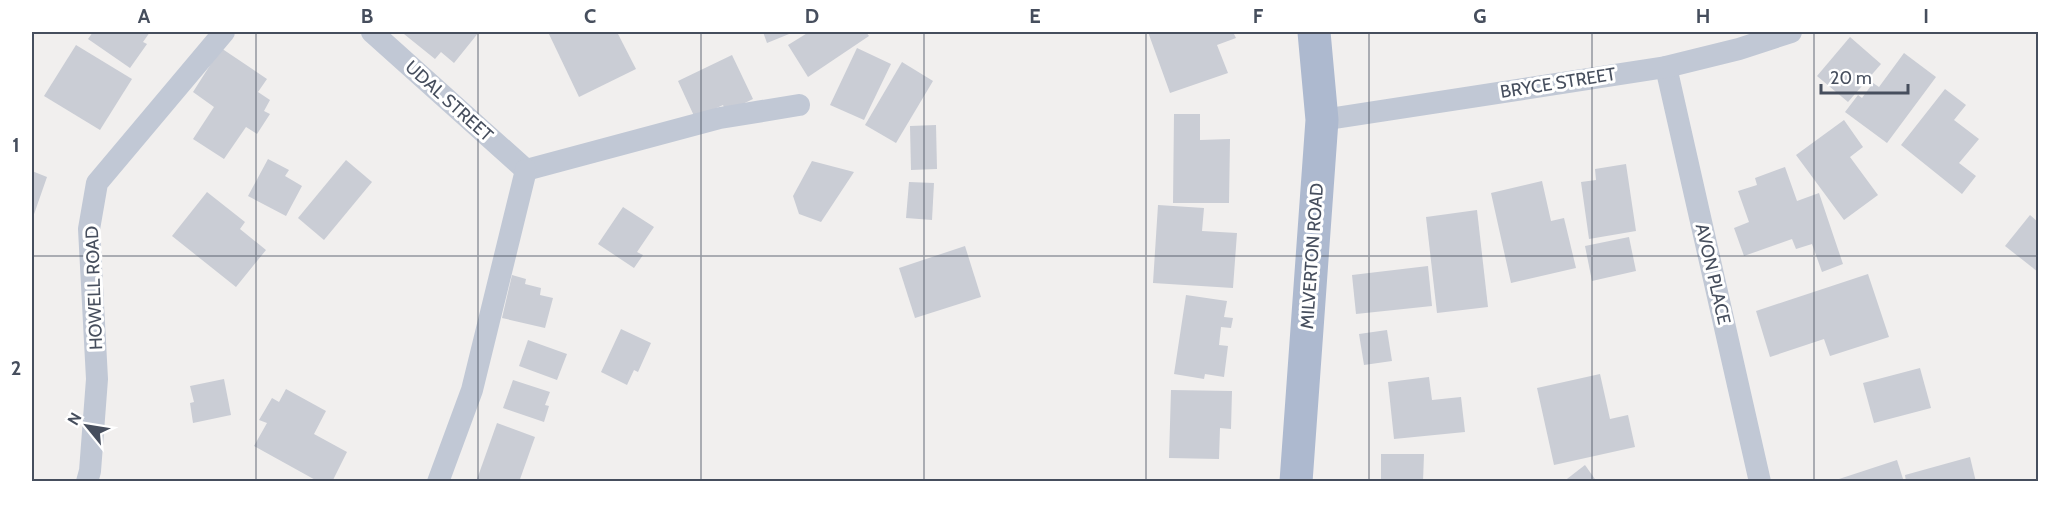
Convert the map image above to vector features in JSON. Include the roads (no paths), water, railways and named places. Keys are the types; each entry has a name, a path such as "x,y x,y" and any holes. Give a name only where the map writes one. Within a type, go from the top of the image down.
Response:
{"main road":[{"name":"MILVERTON ROAD","path":"1296,482 1322,120 1314,32"}],"street":[{"name":"HOWELL ROAD","path":"87,482 90,471 98,380 89,229 97,183 224,32"},
{"name":"UDAL STREET","path":"372,32 526,170"},
{"name":"BRYCE STREET","path":"1322,120 1666,67 1739,49 1791,32"},
{"name":"AVON PLACE","path":"1666,67 1760,482"},
{"path":"438,482 472,390 526,170 720,118 799,105"}]}
